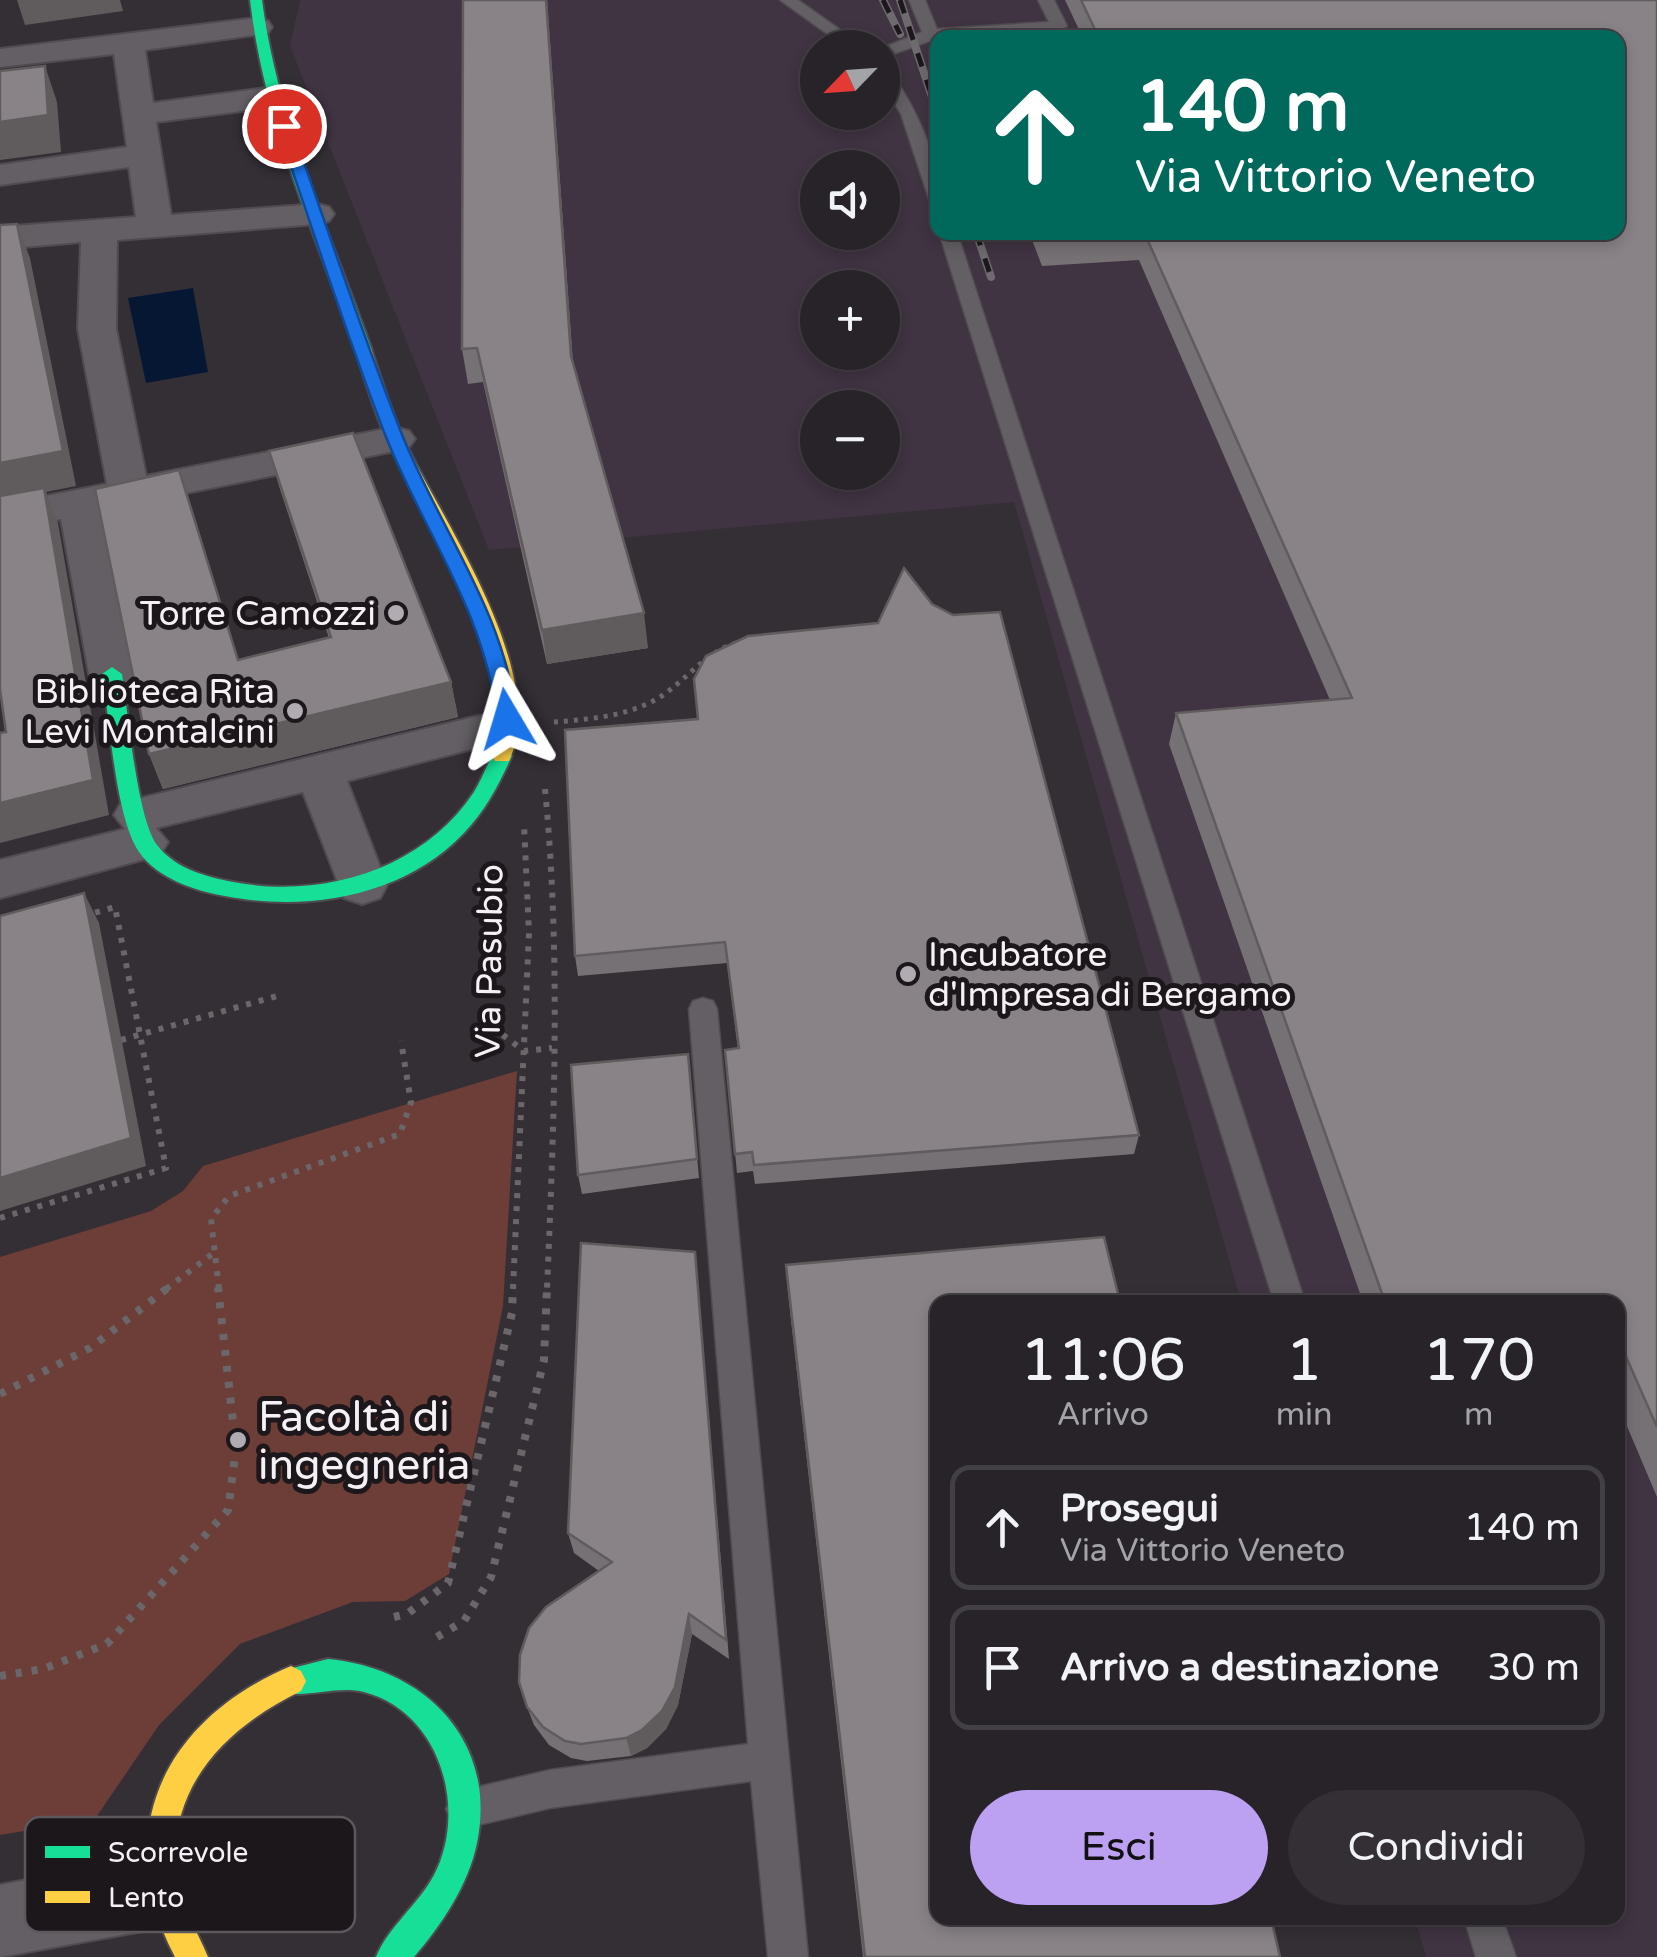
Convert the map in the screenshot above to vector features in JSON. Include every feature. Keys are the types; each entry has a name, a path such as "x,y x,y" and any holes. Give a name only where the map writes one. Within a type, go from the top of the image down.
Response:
{"street":[{"path":"10,94 4,58 128,43 256,13 273,97 395,438 484,621 502,672 507,729 492,781 460,823 413,862 394,874 362,884 318,896 253,896 177,872 154,856 141,828 78,502"},
{"path":"128,43 155,226"},
{"path":"98,82 133,76"},
{"path":"139,114 273,97"},
{"path":"0,175 145,155"},
{"path":"0,238 317,214"},
{"path":"101,230 94,289 96,325 128,492"},
{"path":"0,518 395,438"},
{"path":"0,879 141,828 319,771 507,729"},
{"path":"319,771 362,884"},
{"path":"164,1817 172,1790 200,1745 238,1708 281,1685 326,1674 371,1678 410,1696 440,1724 459,1764 466,1809 457,1863 430,1915 392,1957"},
{"path":"0,1922 25,1917"},
{"path":"173,1932 192,1957"}],"lane":[{"path":"788,0 832,30"},
{"path":"918,0 930,31"},
{"path":"994,30 1058,26 1046,0"},
{"path":"900,46 930,34"},
{"path":"900,98 910,114 930,175"},
{"path":"951,240 1288,1295"},
{"path":"703,1009 788,1957"},
{"path":"466,1809 550,1789 768,1760"},
{"path":"1485,1925 1496,1957"}],"path":[{"path":"507,729 575,721 654,701 702,657 719,648 753,640"},
{"path":"434,1639 464,1621 491,1578 544,1360 552,1171 552,863 542,751 507,729"},
{"name":"Via Pasubio","path":"389,1618 406,1614 448,1583 512,1313 529,933 524,827 507,729"},
{"path":"0,1218 166,1168 115,908 77,918"},
{"path":"121,1040 277,996"},
{"path":"482,1018 524,1051 552,1048"},
{"path":"0,1676 43,1669 106,1644 228,1510 236,1449 211,1219 229,1196 400,1134 410,1123 411,1102 401,1041"},
{"path":"0,1394 90,1348 186,1270 215,1252"}],"shaded area":[{"path":"300,0 1657,0 1657,1957 1426,1957 1417,1925 1625,1925 1625,1295 1239,1295 1014,502 489,550 290,46"},
{"name":"Facoltà di ingegneria","path":"517,1071 503,1306 449,1574 405,1601 353,1602 240,1644 159,1725 96,1817 25,1817 25,1831 0,1835 0,1257 151,1211 183,1191 203,1166"}],"water":[{"path":"193,288 208,372 146,383 128,298"}],"building":[{"path":"463,0 546,0 571,356 644,613 542,630 477,348 462,349"},
{"path":"1081,0 1657,0 1657,1427 1625,1354 1625,1295 1383,1295 1176,713 1352,698 1148,240 1625,240 1625,30 1095,30"},
{"path":"45,66 48,115 0,122 0,71"},
{"path":"17,224 63,451 0,463 0,225"},
{"path":"353,433 451,682 149,754 95,489 179,470 238,660 331,637 269,451"},
{"path":"44,488 93,780 0,803 0,733 6,732 0,689 0,496"},
{"name":"Incubatore d'Impresa di Bergamo","path":"904,568 932,604 953,615 1000,612 1139,1135 754,1165 752,1152 735,1154 725,1050 739,1048 725,942 575,956 565,730 698,719 694,679 706,656 748,636 878,623"},
{"path":"84,893 131,1138 0,1178 0,916"},
{"path":"688,1054 697,1159 578,1175 571,1065"},
{"path":"1104,1237 1118,1295 930,1295 930,1925 1273,1925 1280,1957 865,1957 786,1265"},
{"path":"581,1243 695,1252 726,1640 689,1614 675,1687 662,1711 642,1730 626,1738 581,1744 565,1741 543,1727 527,1707 519,1682 520,1655 529,1628 546,1607 612,1562 568,1533"}],"railway":[{"path":"883,0 898,30"},
{"path":"900,0 930,91"},
{"path":"979,240 991,277"}],"traffic: fast":[{"path":"256,0 261,43 284,131 363,348"},
{"path":"112,674 131,791 146,846 169,867 218,887 260,895 303,895 345,889 386,875 423,855 456,828 483,795 502,756"},
{"path":"291,1681 328,1674 363,1677 395,1689 422,1710 443,1736 458,1768 465,1803 457,1857 435,1903 392,1957"}],"traffic: slow":[{"path":"363,348 397,442 455,553 492,636 503,677 507,717 502,756"},
{"path":"167,1817 172,1796 191,1759 217,1727 251,1700 291,1681"},
{"path":"179,1932 192,1957"}],"place":[{"name":"Torre Camozzi","path":"396,613"},
{"name":"Biblioteca Rita Levi Montalcini","path":"295,711"},
{"name":"Incubatore d'Impresa di Bergamo","path":"908,974"},
{"name":"Facoltà di ingegneria","path":"238,1440"}],"route":[{"path":"284,126 395,438 490,634 502,672 507,719"}]}
